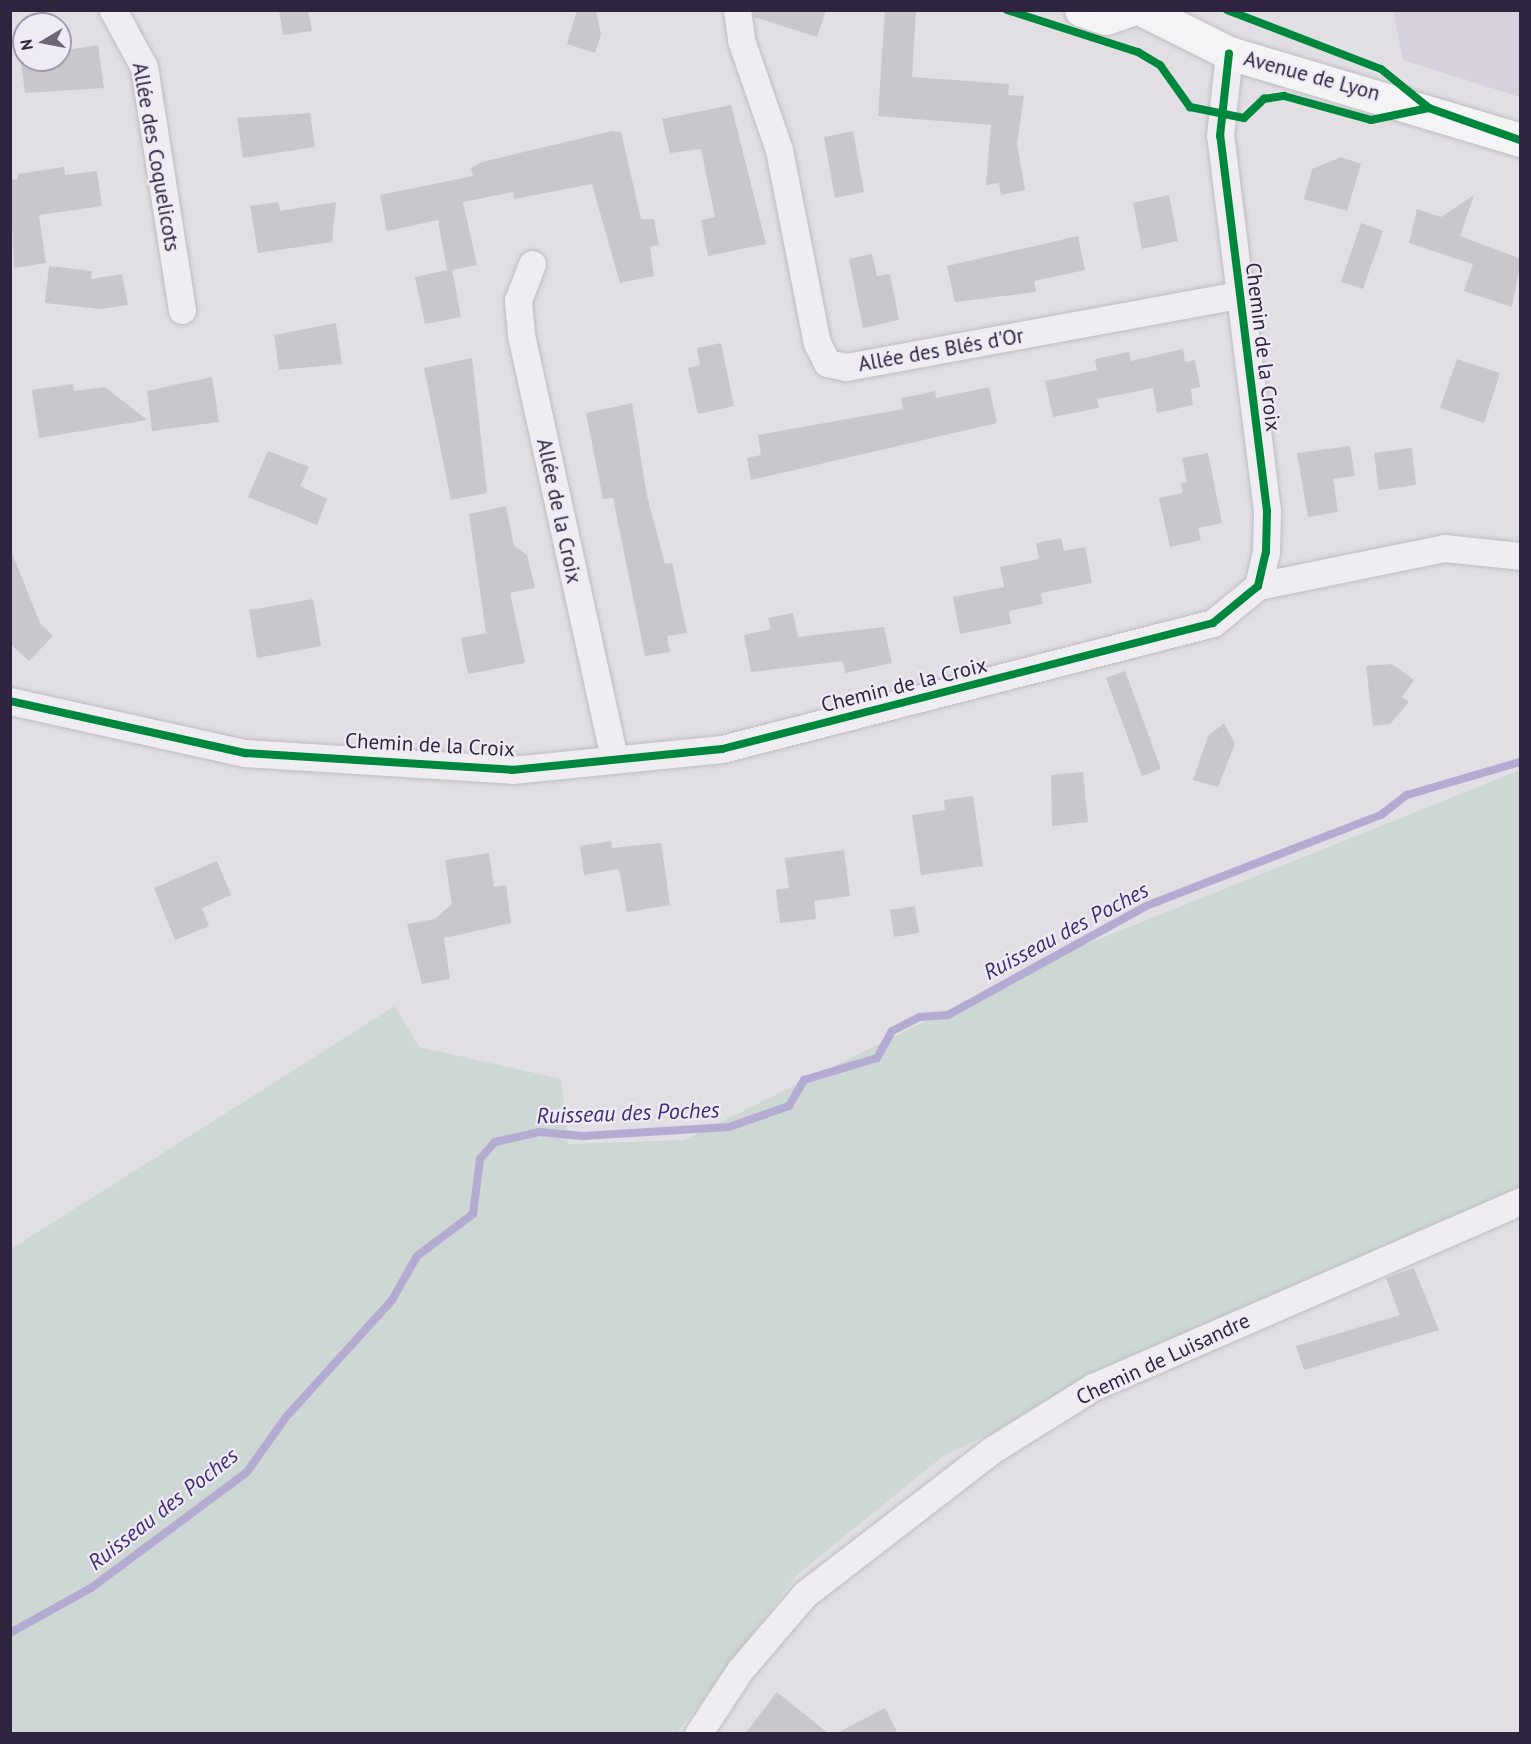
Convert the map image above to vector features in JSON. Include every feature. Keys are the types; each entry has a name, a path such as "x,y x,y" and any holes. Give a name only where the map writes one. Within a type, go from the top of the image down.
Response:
{"main road":[{"path":"1081,10 1106,18 1129,10"},
{"name":"Avenue de Lyon","path":"1143,10 1229,53 1521,140"}],"street":[{"name":"Allée des Coquelicots","path":"113,10 144,67 182,310"},
{"name":"Allée des Blés d'Or","path":"737,10 741,40 779,150 817,343 826,363 846,367 1238,295"},
{"name":"Chemin de la Croix","path":"10,701 245,753 512,770 722,749 1213,623 1258,586 1267,511 1238,295 1220,136 1229,53"},
{"name":"Allée de la Croix","path":"532,264 518,300 521,335 614,759"},
{"path":"1258,586 1444,548 1521,556"},
{"name":"Chemin de Luisandre","path":"698,1734 740,1670 805,1594 992,1450 1093,1387 1521,1202"}],"shaded area":[{"path":"1393,11 1520,11 1520,97 1403,60"},
{"path":"1520,770 1520,1196 1087,1386 942,1457 797,1575 677,1733 11,1734 11,1249 395,1006 419,1047 561,1079 568,1144 684,1140 1062,954"}],"building":[{"path":"279,10 308,10 312,31 283,35"},
{"path":"577,10 596,10 601,35 595,53 567,44"},
{"path":"753,10 826,10 817,37 754,17"},
{"path":"885,10 916,10 912,77 1009,84 1008,95 1024,96 1017,144 1025,190 1001,195 999,183 986,185 991,125 878,116"},
{"path":"98,45 104,88 25,93 22,72 72,72 72,49"},
{"path":"731,105 766,244 708,256 701,220 715,217 701,149 670,153 662,119"},
{"path":"310,113 315,147 243,158 237,118"},
{"path":"612,131 621,132 641,219 654,219 659,245 650,247 654,276 620,283 592,184 514,199 513,192 463,202 477,265 452,270 461,317 425,324 415,277 447,270 438,220 387,231 380,195 473,176 471,168 482,162"},
{"path":"853,131 864,192 835,198 824,137"},
{"path":"1341,157 1361,164 1347,211 1304,199 1312,169"},
{"path":"64,167 65,175 97,171 102,206 39,215 46,263 14,268 10,180 18,179 18,174"},
{"path":"1169,195 1178,241 1142,249 1133,203"},
{"path":"1474,195 1460,236 1521,259 1512,307 1464,291 1473,264 1409,243 1417,209 1441,217"},
{"path":"278,202 280,211 336,202 332,242 258,253 250,206"},
{"path":"1361,223 1383,231 1363,289 1341,282"},
{"path":"1078,236 1085,270 1034,281 1036,292 955,302 947,266"},
{"path":"872,254 877,276 890,274 899,320 863,328 849,259"},
{"path":"49,266 92,271 91,279 122,274 128,305 100,309 45,303"},
{"path":"336,323 342,364 279,370 274,335"},
{"path":"721,343 734,406 698,414 688,368 700,365 697,348"},
{"path":"1183,349 1185,362 1195,360 1200,387 1191,389 1193,405 1157,413 1153,388 1097,399 1099,408 1053,417 1045,381 1097,370 1095,359 1129,352 1131,361"},
{"path":"472,358 487,493 451,500 424,368"},
{"path":"1457,359 1500,373 1484,423 1440,408"},
{"path":"212,377 219,422 152,431 147,391"},
{"path":"73,384 74,391 105,387 147,420 39,438 32,390"},
{"path":"989,387 997,423 751,480 747,458 761,455 758,435 903,409 901,398 935,391 936,398"},
{"path":"632,403 647,496 665,564 672,563 687,633 667,636 670,652 645,656 613,498 603,499 586,413"},
{"path":"1350,446 1355,476 1333,479 1338,512 1308,517 1297,453"},
{"path":"1412,448 1416,485 1379,490 1374,453"},
{"path":"268,451 309,467 300,486 327,499 317,525 248,497"},
{"path":"1208,453 1222,523 1198,528 1201,540 1170,547 1159,498 1182,493 1181,483 1187,482 1182,458"},
{"path":"506,506 514,546 527,555 535,588 510,593 525,663 468,674 461,638 486,633 469,514"},
{"path":"1061,538 1064,551 1085,547 1092,583 1041,593 1043,604 1009,611 1011,624 960,634 953,597 1004,587 1000,567 1039,559 1036,543"},
{"path":"12,553 40,623 53,636 29,661 10,644"},
{"path":"313,599 321,646 257,658 249,610"},
{"path":"793,613 798,637 884,627 892,663 845,673 843,661 751,672 744,635 771,629 768,618"},
{"path":"1392,664 1414,680 1402,697 1409,702 1390,724 1373,726 1366,666"},
{"path":"1125,671 1161,769 1142,776 1106,678"},
{"path":"1224,723 1235,744 1218,787 1193,780 1208,736"},
{"path":"1083,772 1088,822 1052,826 1051,775"},
{"path":"973,796 983,866 921,875 912,815 945,810 944,800"},
{"path":"611,841 612,848 661,843 670,905 627,912 619,869 584,875 580,846"},
{"path":"844,850 850,896 814,901 816,919 780,923 776,890 789,888 785,858"},
{"path":"489,853 494,887 506,885 511,923 444,938 450,979 422,984 407,924 435,919 452,904 445,860"},
{"path":"217,861 231,895 202,908 209,926 175,940 154,888"},
{"path":"915,906 919,933 894,937 890,910"},
{"path":"1414,1268 1439,1330 1304,1370 1296,1346 1400,1315 1386,1278"},
{"path":"777,1692 829,1734 745,1734"},
{"path":"885,1708 898,1734 835,1734"}],"waterway":[{"name":"Ruisseau des Poches","path":"10,1633 91,1588 247,1472 286,1417 392,1300 417,1256 473,1214 480,1159 495,1142 539,1132 583,1136 729,1127 789,1106 804,1080 877,1058 892,1031 920,1017 948,1015 1146,906 1381,815 1407,795 1520,762"}],"cycle path":[{"path":"1007,10 1138,52 1160,65 1190,107 1244,118 1264,99 1284,96 1371,120 1429,108"},
{"path":"1227,10 1381,69 1429,108 1520,140"},
{"path":"10,701 245,753 512,770 722,749 1213,623 1258,586 1266,552 1267,511 1220,136 1229,53"}]}
